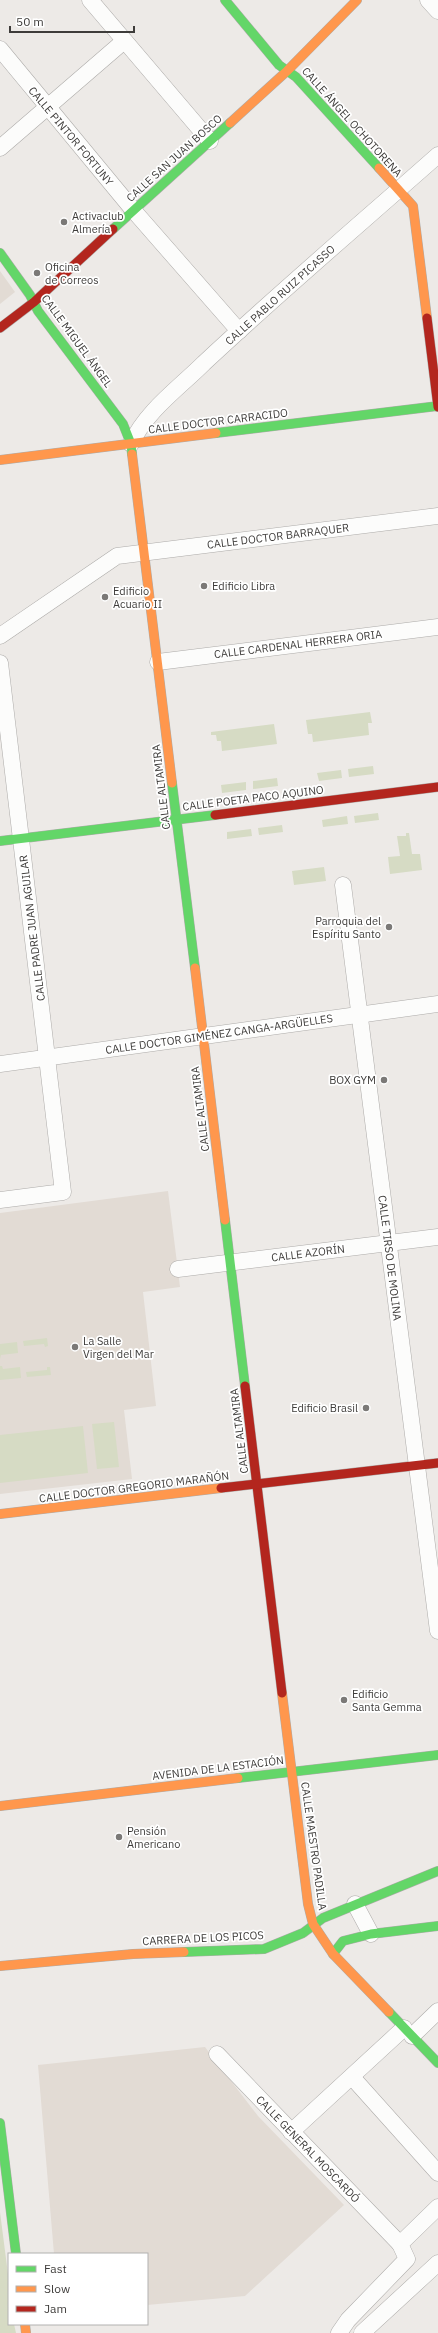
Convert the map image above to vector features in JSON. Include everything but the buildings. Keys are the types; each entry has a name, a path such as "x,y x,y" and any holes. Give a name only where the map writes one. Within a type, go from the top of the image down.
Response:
{"street":[{"path":"90,0 210,141"},
{"name":"CALLE ÁNGEL OCHOTORENA","path":"225,0 279,65 296,77 413,206 438,406"},
{"name":"CALLE SAN JUAN BOSCO","path":"0,328 34,302 287,71 357,0"},
{"path":"428,0 438,11"},
{"path":"0,148 124,41"},
{"name":"CALLE PINTOR FORTUNY","path":"0,49 47,108 134,211 239,330"},
{"name":"CALLE PABLO RUIZ PICASSO","path":"132,444 137,431 151,415 239,330 438,154"},
{"name":"CALLE MIGUEL ÁNGEL","path":"0,253 123,424 132,444"},
{"name":"CALLE DOCTOR CARRACIDO","path":"0,460 438,406"},
{"name":"CALLE ALTAMIRA","path":"132,444 292,1772"},
{"name":"CALLE DOCTOR BARRAQUER","path":"0,636 118,556 438,516"},
{"name":"CALLE CARDENAL HERRERA ORIA","path":"158,662 438,627"},
{"name":"CALLE PADRE JUAN AGUILAR","path":"0,663 63,1192 0,1200"},
{"name":"CALLE POETA PACO AQUINO","path":"0,841 438,787"},
{"name":"CALLE TIRSO DE MOLINA","path":"343,885 358,1015 437,1622"},
{"name":"CALLE DOCTOR GIMÉNEZ CANGA-ARGÜELLES","path":"0,1064 438,1004"},
{"name":"CALLE AZORÍN","path":"178,1269 438,1237"},
{"name":"CALLE DOCTOR GREGORIO MARAÑÓN","path":"0,1514 438,1463"},
{"name":"AVENIDA DE LA ESTACIÓN","path":"0,1806 438,1755"},
{"name":"CALLE MAESTRO PADILLA","path":"292,1772 308,1904 314,1924 333,1954 438,2063"},
{"name":"CARRERA DE LOS PICOS","path":"0,1966 133,1954 264,1949 303,1933 323,1918 438,1871"},
{"path":"355,1904 370,1934"},
{"path":"333,1954 343,1941 370,1934 438,1926"},
{"path":"291,2132 352,2077 408,2032 438,2011"},
{"name":"CALLE GENERAL MOSCARDÓ","path":"217,2054 424,2276"},
{"path":"352,2077 438,2173"},
{"path":"0,2123 16,2253"},
{"path":"339,2333 438,2207"},
{"path":"362,2333 438,2262"}],"shaded area":[{"path":"0,271 15,292 0,304"},
{"name":"La Salle Virgen del Mar","path":"168,1191 180,1287 143,1292 156,1406 124,1410 132,1479 0,1494 0,1213"},
{"path":"205,2047 258,2116 344,2205 245,2296 148,2305 148,2253 54,2253 38,2065"}],"green space":[{"path":"370,712 372,723 368,723 369,735 313,742 312,734 308,734 306,720"},
{"path":"274,724 277,744 222,751 221,741 217,741 216,735 211,735 211,732"},
{"path":"373,766 374,774 349,777 348,769"},
{"path":"341,770 342,778 319,781 317,773"},
{"path":"277,778 278,786 253,789 253,781"},
{"path":"246,782 246,790 222,793 221,785"},
{"path":"378,813 379,820 355,823 354,816"},
{"path":"347,816 348,824 323,827 322,820"},
{"path":"282,825 283,832 259,835 258,828"},
{"path":"251,829 252,836 227,839 227,832"},
{"path":"406,833 409,833 412,854 420,854 422,870 390,874 388,857 400,856 397,836 406,836"},
{"path":"324,867 326,881 294,885 292,871"},
{"path":"47,1338 48,1346 45,1347 44,1344 24,1346 23,1341"},
{"path":"17,1342 18,1353 1,1355 0,1359 0,1344"},
{"path":"0,1366 2,1366 3,1369 20,1367 21,1378 0,1380"},
{"path":"47,1367 50,1367 51,1375 27,1377 26,1372 47,1370"},
{"path":"114,1422 119,1467 97,1469 92,1424"},
{"path":"83,1426 88,1473 0,1483 0,1435"},
{"path":"0,2212 8,2274 8,2325 14,2325 16,2333 0,2333"}],"traffic: fast":[{"path":"225,0 279,65 296,77 379,168"},
{"path":"113,229 230,123"},
{"path":"0,253 30,295 38,311 123,424 131,444 132,454"},
{"path":"216,433 438,406"},
{"path":"172,783 195,968"},
{"path":"0,841 215,815"},
{"path":"225,1220 245,1386"},
{"path":"238,1778 438,1755"},
{"path":"184,1952 264,1949 303,1933 323,1918 438,1871"},
{"path":"333,1954 343,1941 371,1934 438,1926"},
{"path":"389,2012 438,2063"},
{"path":"0,2123 16,2253"}],"traffic: slow":[{"path":"230,123 287,71 357,0"},
{"path":"379,168 413,206 427,318"},
{"path":"0,460 216,433"},
{"path":"132,454 172,783"},
{"path":"195,968 225,1220"},
{"path":"0,1514 221,1488"},
{"path":"282,1693 308,1904 313,1924 333,1954 389,2012"},
{"path":"0,1806 238,1778"},
{"path":"0,1966 133,1954 184,1952"},
{"path":"25,2325 26,2333"}],"traffic: jam":[{"path":"0,328 34,302 113,229"},
{"path":"427,318 438,407"},
{"path":"215,815 438,787"},
{"path":"245,1386 282,1693"},
{"path":"221,1488 438,1463"}],"place":[{"name":"Activaclub Almería","path":"64,222"},
{"name":"Oficina de Correos","path":"37,273"},
{"name":"Edificio Libra","path":"204,586"},
{"name":"Edificio Acuario II","path":"105,597"},
{"name":"Parroquia del Espíritu Santo","path":"389,927"},
{"name":"BOX GYM","path":"384,1080"},
{"name":"La Salle Virgen del Mar","path":"75,1347"},
{"name":"Edificio Brasil","path":"366,1408"},
{"name":"Edificio Santa Gemma","path":"344,1700"},
{"name":"Pensión Americano","path":"119,1837"}]}
